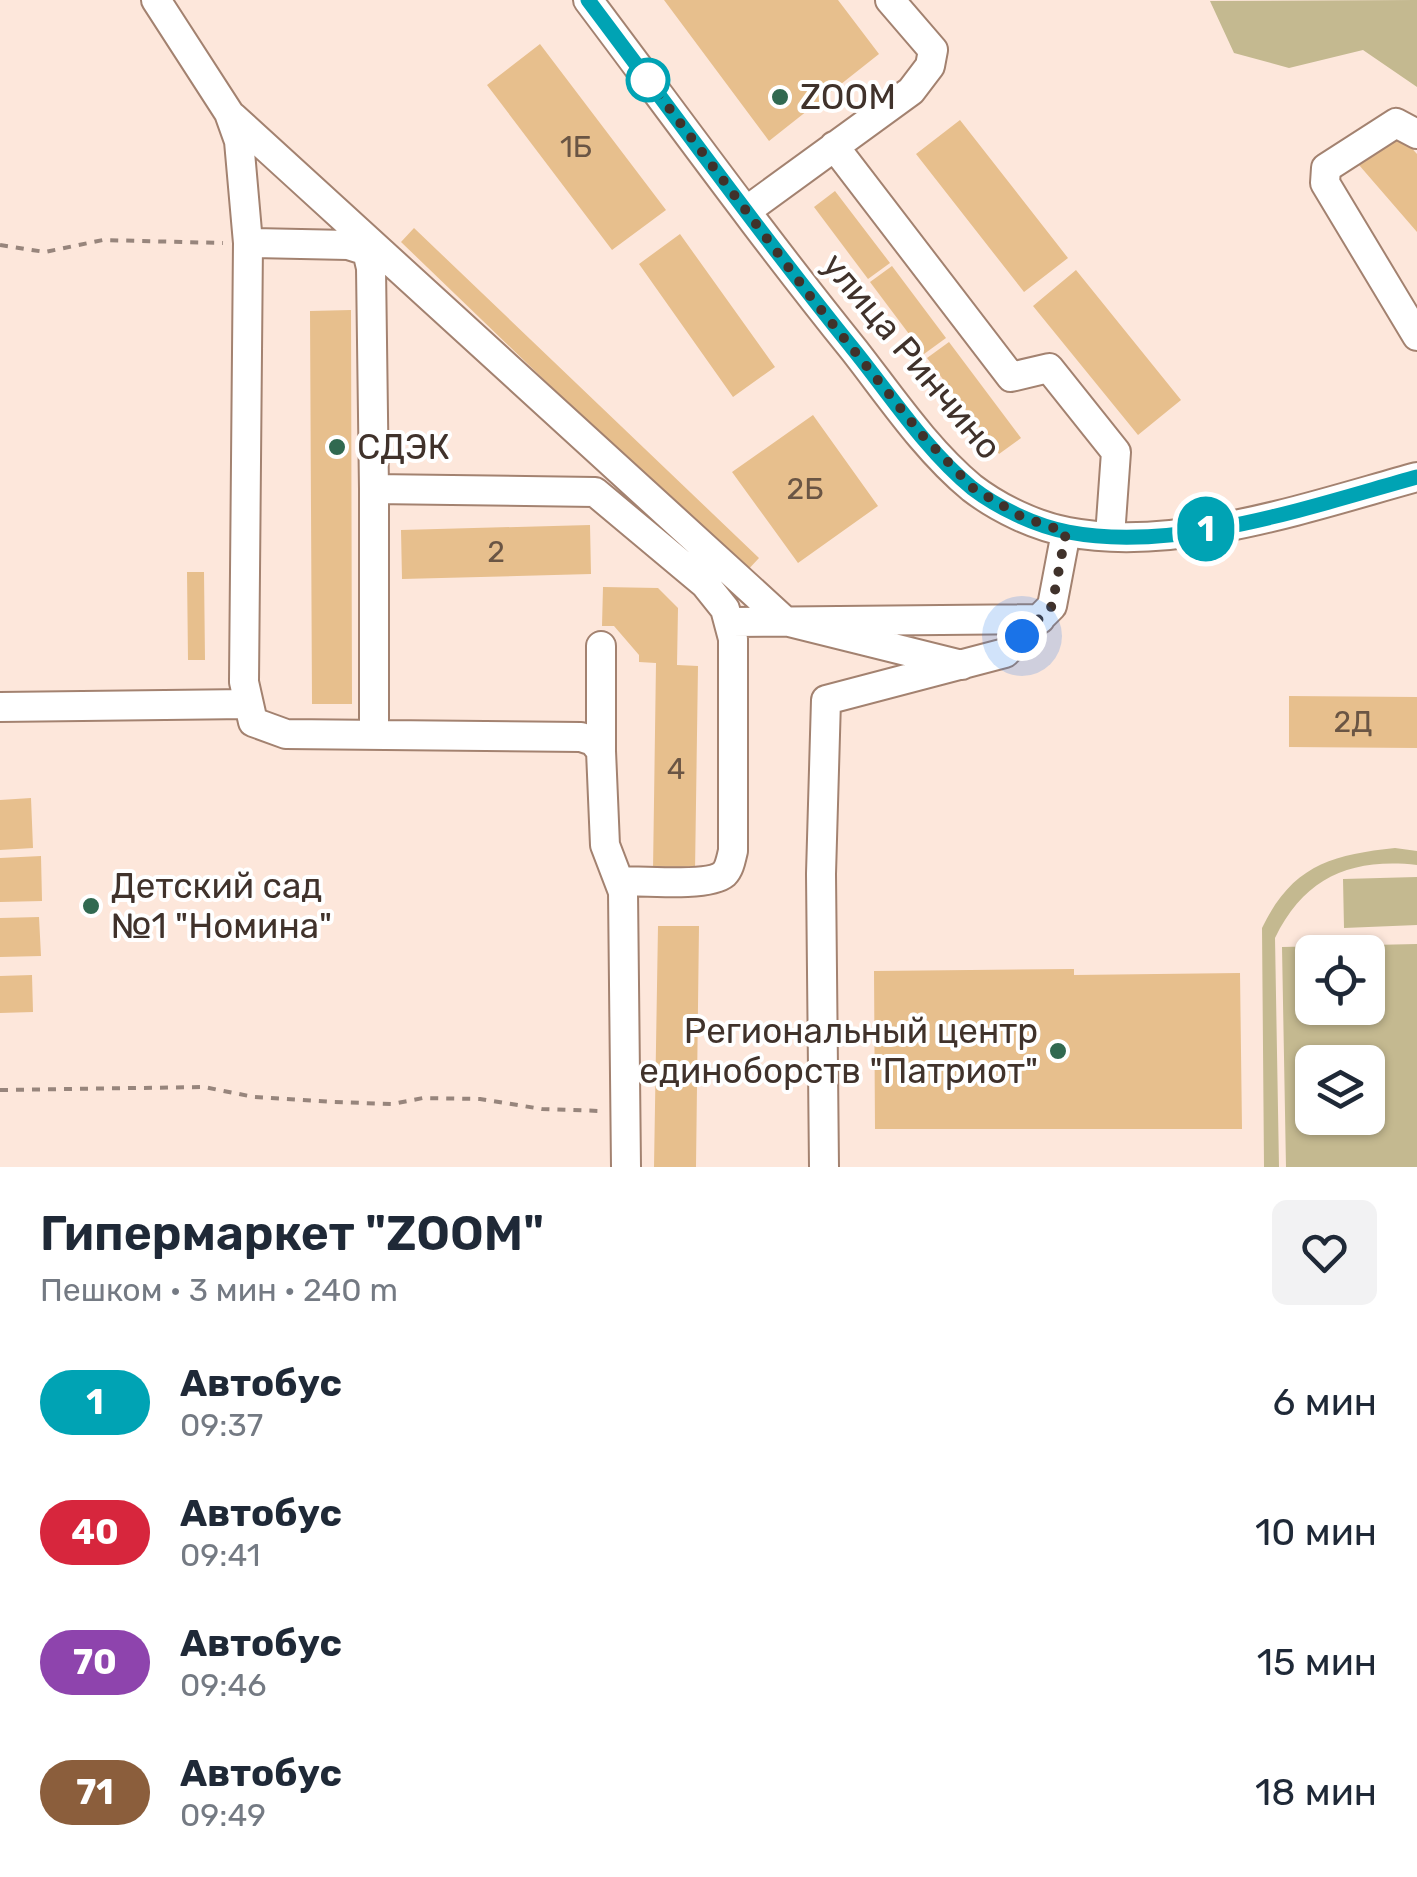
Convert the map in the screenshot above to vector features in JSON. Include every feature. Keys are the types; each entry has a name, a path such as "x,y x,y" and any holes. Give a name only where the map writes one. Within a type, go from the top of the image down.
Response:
{"street":[{"path":"156,0 228,113 239,140 248,243 247,704 252,722 264,730 582,737 601,750"},
{"name":"улица Ринчино","path":"588,0 746,211 922,435 973,488 1022,517 1066,532 1110,536 1196,531 1417,477"},
{"path":"746,211 911,90 930,66 933,50 890,0"},
{"path":"228,113 785,621 962,666"},
{"path":"1417,134 1396,123 1326,168 1325,183 1417,336"},
{"path":"834,146 1012,378 1049,368 1116,452 1110,536"},
{"path":"248,243 348,246 367,251 372,268 374,735"},
{"path":"374,488 595,492 704,584 732,622 733,851 729,866 724,874 708,880 620,881"},
{"path":"824,1167 826,700 1005,652 1052,606 1066,532"},
{"path":"732,622 1040,618"},
{"path":"601,646 605,845 620,881 626,1167"},
{"path":"0,708 247,704"}],"path":[{"path":"0,245 45,252 103,240 248,243"},
{"path":"0,1090 204,1088 254,1097 334,1102 392,1104 423,1098 480,1099 542,1109 626,1112"}],"shaded area":[{"path":"1417,0 1417,87 1363,50 1289,68 1234,53 1210,1"},
{"path":"1395,848 1417,851 1417,865 1371,865 1332,876 1301,900 1275,938 1279,1167 1264,1167 1262,928 1286,890 1315,867 1351,855"},
{"path":"1417,877 1417,925 1344,928 1343,879"},
{"path":"1417,944 1417,1167 1286,1167 1282,947 1295,947 1295,1025 1385,1025 1385,945"}],"building":[{"name":"ZOOM","path":"664,0 838,0 879,54 769,141"},
{"path":"540,44 666,210 612,250 487,85"},
{"path":"960,120 1068,258 1024,292 916,154"},
{"path":"1397,132 1417,154 1417,232 1359,165"},
{"path":"835,191 890,263 868,279 814,207"},
{"path":"414,228 759,558 745,573 401,242"},
{"path":"680,234 775,367 733,397 639,264"},
{"path":"892,266 946,338 924,354 870,282"},
{"path":"1076,270 1181,400 1138,435 1033,306"},
{"path":"351,310 352,704 312,704 310,311"},
{"path":"949,342 1021,438 999,454 927,358"},
{"path":"813,415 878,506 798,563 732,472"},
{"path":"590,525 591,574 402,579 401,530"},
{"path":"187,572 204,572 205,660 188,660"},
{"path":"603,587 658,588 678,608 677,665 698,666 695,872 653,871 656,663 639,662 639,655 614,626 602,626"},
{"path":"1289,696 1417,697 1417,748 1289,747"},
{"path":"31,798 33,848 0,850 0,800"},
{"path":"41,856 42,901 0,902 0,858"},
{"path":"39,917 41,956 0,957 0,918"},
{"path":"658,926 699,926 696,1167 654,1167"},
{"name":"Региональный центр единоборств \"Патриот\"","path":"1074,969 1074,975 1240,973 1242,1129 875,1129 874,971"},
{"path":"32,975 33,1012 0,1013 0,976"}],"bus line":[{"name":"1","path":"588,0 810,296 922,435 973,488 1022,517 1066,532 1126,538 1196,531 1417,477"}],"place":[{"name":"ZOOM","path":"780,97"},
{"name":"СДЭК","path":"337,447"},
{"name":"Детский сад №1 \"Номина\"","path":"91,906"},
{"name":"Региональный центр единоборств \"Патриот\"","path":"1058,1051"}],"route":[{"path":"648,80 810,296 922,435 973,488 1022,517 1066,532 1052,606 1022,636"}]}
